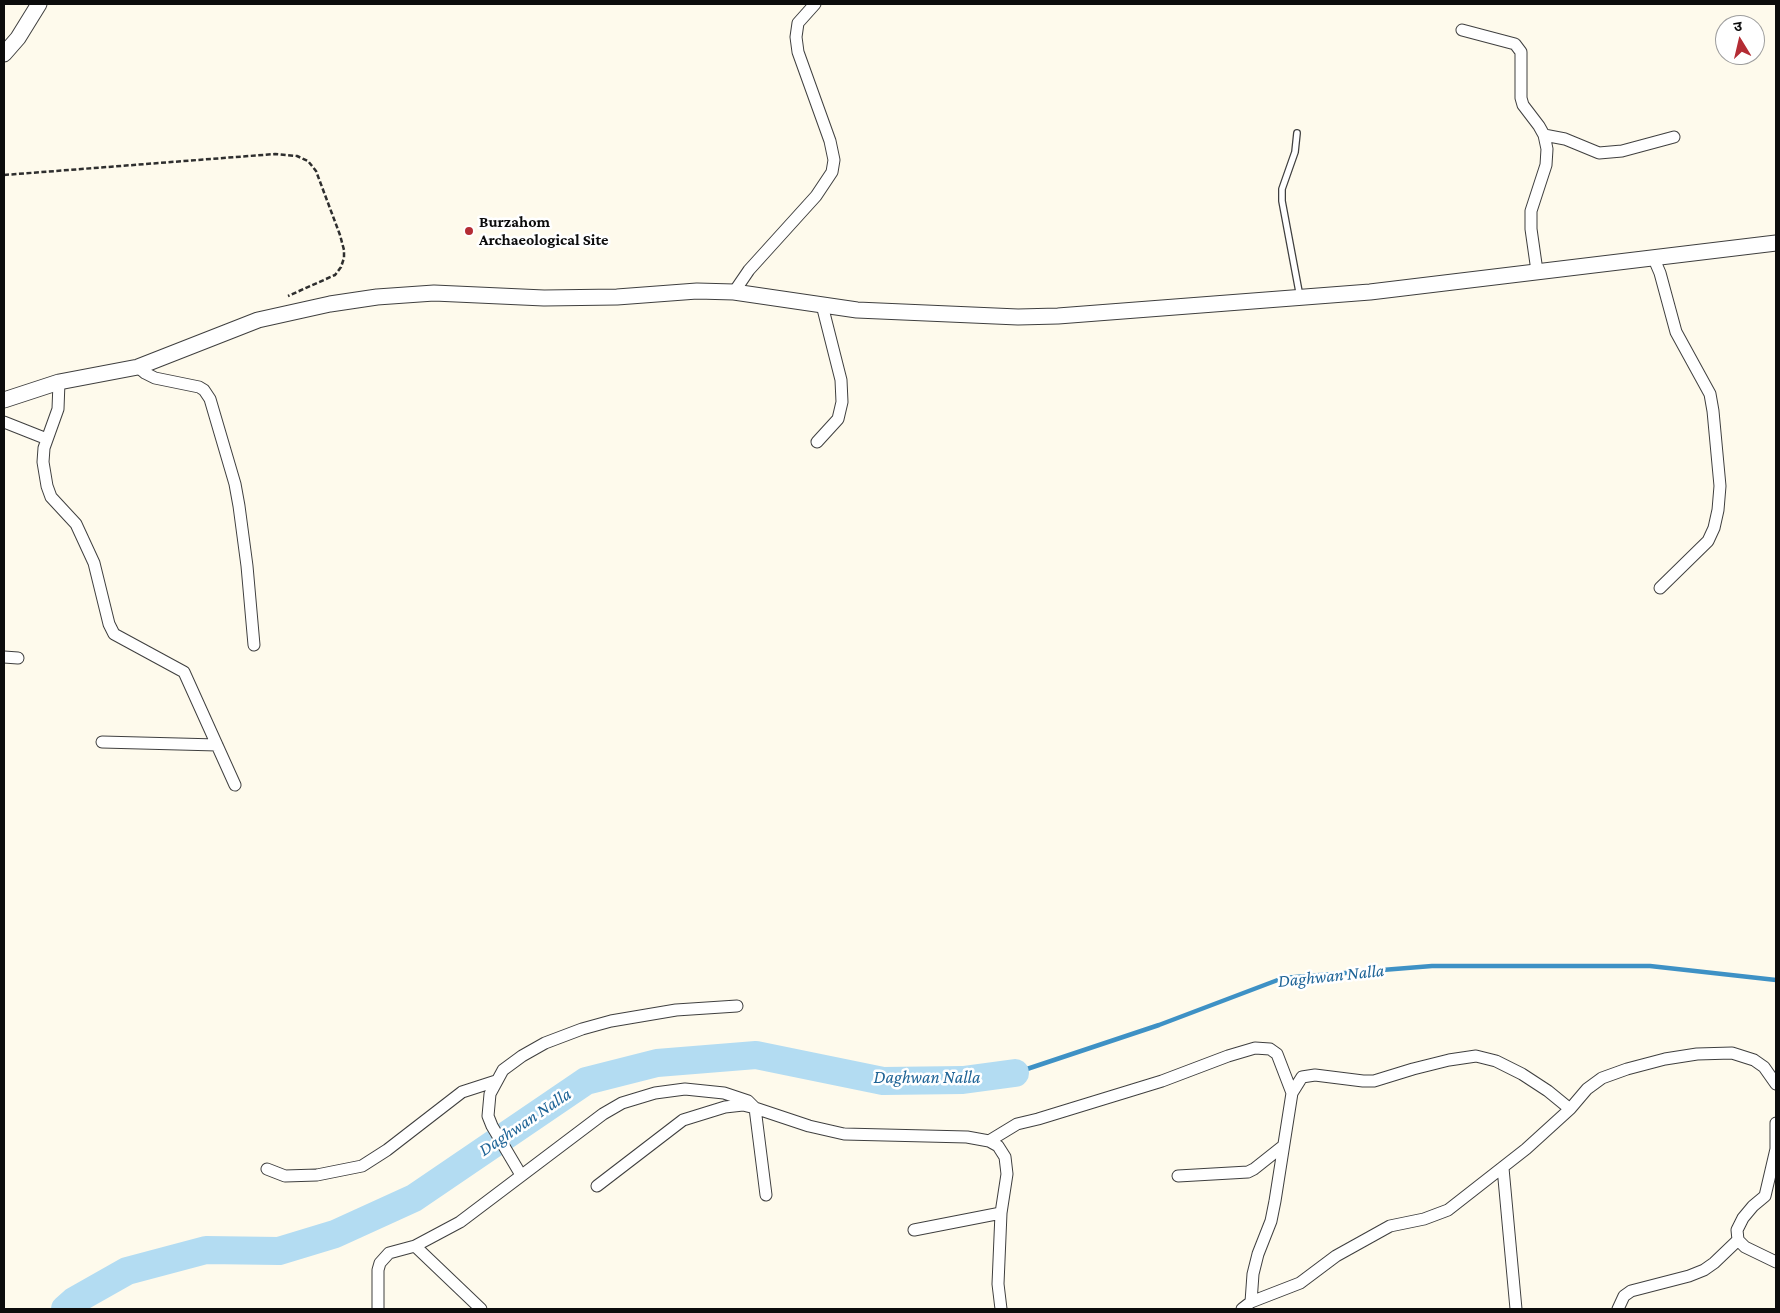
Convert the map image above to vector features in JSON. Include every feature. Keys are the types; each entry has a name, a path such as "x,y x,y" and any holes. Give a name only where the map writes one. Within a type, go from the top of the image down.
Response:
{"street":[{"path":"4,54 18,38 39,4"},
{"path":"734,292 749,270 816,196 832,172 834,160 830,141 798,52 796,37 798,23 815,4"},
{"path":"1462,30 1514,44 1518,47 1521,59 1523,105 1544,135 1547,149 1546,165 1530,211 1538,271"},
{"path":"1544,135 1565,138 1599,153 1622,151 1674,137"},
{"path":"4,400 59,382 138,367 258,320 330,304 377,297 434,293 544,298 618,297 697,291 734,292 857,310 1018,317 1048,316 1370,292 1776,243"},
{"path":"1654,259 1660,273 1676,332 1710,394 1720,486 1718,510 1714,528 1708,541 1660,588"},
{"path":"817,442 838,419 842,402 841,380 822,305"},
{"path":"138,367 155,378 199,386 210,399 235,484 239,506 247,566 254,645"},
{"path":"59,382 58,409 44,448 43,462 51,497 76,524 94,563 109,624 114,634 184,672 235,785"},
{"path":"4,422 47,439"},
{"path":"4,658 18,658"},
{"path":"102,742 217,746"},
{"path":"521,1175 488,1116 490,1094 503,1070 522,1056 545,1043 582,1029 611,1021 676,1010 737,1006"},
{"path":"989,1141 1017,1124 1162,1081 1255,1048 1270,1049 1277,1054 1292,1093"},
{"path":"1246,1305 1300,1283 1336,1256 1390,1226 1424,1219 1448,1210 1503,1168 1570,1109 1587,1089 1602,1078 1665,1059 1697,1054 1732,1053 1754,1060 1764,1067 1776,1084"},
{"path":"1246,1305 1258,1254 1276,1201 1292,1093 1302,1078 1307,1075 1374,1081 1449,1060 1476,1056 1496,1061 1538,1083 1570,1109"},
{"path":"267,1169 285,1176 317,1175 362,1166 387,1150 462,1092 496,1081"},
{"path":"378,1309 378,1270 380,1263 389,1253 414,1246 460,1222 603,1114 622,1104 655,1093 686,1089 724,1092 748,1101 756,1108 766,1195"},
{"path":"597,1186 683,1120 725,1107 742,1105 809,1126 844,1134 966,1137 989,1141 998,1146 1005,1157 1007,1174 1001,1213 998,1284 1001,1309"},
{"path":"1776,1124 1776,1149 1765,1196 1743,1218 1737,1230 1738,1240 1746,1248 1776,1262"},
{"path":"1178,1176 1248,1172 1283,1146"},
{"path":"1503,1168 1516,1309"},
{"path":"914,1230 1001,1213"},
{"path":"1618,1309 1624,1296 1631,1291 1689,1276 1704,1270 1738,1240"},
{"path":"414,1246 481,1309"}],"lane":[{"path":"1297,133 1295,152 1282,189 1282,201 1300,297"}],"path":[{"path":"4,175 275,154 297,156 308,161 316,171 340,235 344,258 336,275 284,298"}],"waterway":[{"name":"Daghwan Nalla","path":"1015,1073 1159,1025 1283,978 1432,966 1650,966 1776,980"},
{"name":"Daghwan Nalla","path":"65,1309 74,1301 127,1271 206,1250 279,1251 335,1234 414,1198 586,1081 657,1063 756,1055 883,1081 963,1080 1015,1073"}],"place":[{"name":"Burzahom Archaeological Site","path":"469,231"}]}
